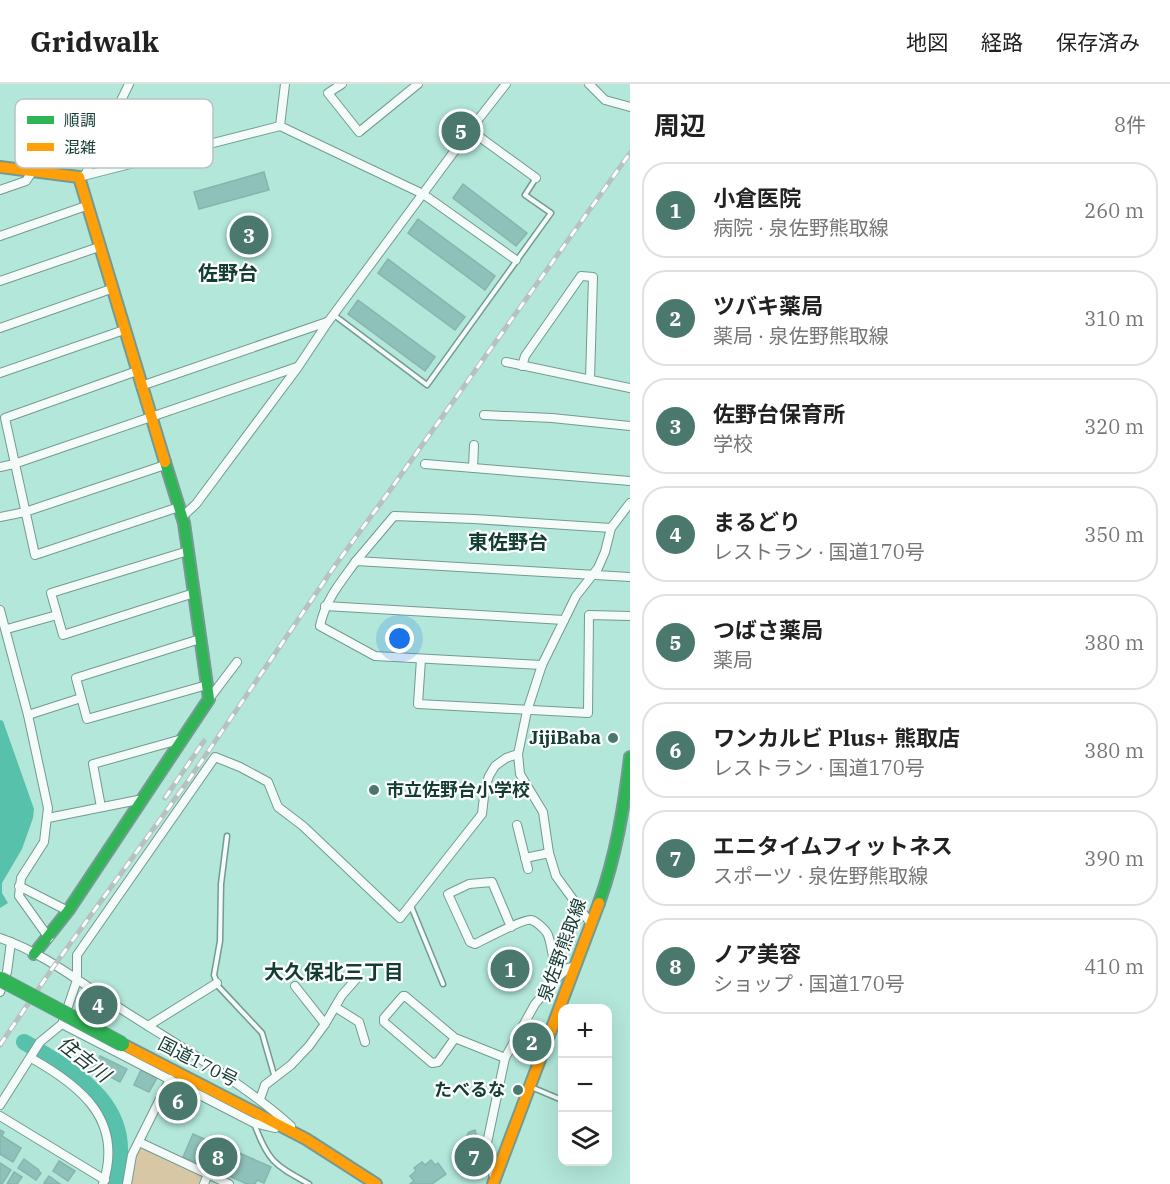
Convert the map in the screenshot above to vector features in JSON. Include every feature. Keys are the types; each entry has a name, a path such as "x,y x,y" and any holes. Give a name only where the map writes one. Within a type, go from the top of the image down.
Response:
{"main road":[{"path":"0,167 82,176 87,206 111,289 180,512 188,550 208,692 184,739 68,911 49,938 34,954"},
{"name":"泉佐野熊取線","path":"494,1182 608,878 626,814 630,757"},
{"name":"国道170号","path":"0,978 300,1136 376,1184"}],"street":[{"path":"121,99 129,84"},
{"path":"280,126 285,84"},
{"path":"342,84 328,93 359,132 418,84"},
{"path":"137,372 5,418 35,555 180,512 196,504 298,367 333,314 506,84"},
{"path":"589,84 605,100 630,107"},
{"path":"213,143 280,126 423,194 516,260"},
{"path":"470,130 536,178"},
{"path":"82,176 86,168"},
{"path":"82,176 114,168"},
{"path":"0,190 26,181 32,172"},
{"path":"0,236 87,206"},
{"path":"0,281 99,247"},
{"path":"522,366 525,356 581,276 593,277 590,379"},
{"path":"0,328 111,289"},
{"path":"141,386 328,322"},
{"path":"0,373 124,330"},
{"path":"506,363 630,388"},
{"path":"0,467 298,367"},
{"path":"484,415 552,418 630,426"},
{"path":"473,468 474,445"},
{"path":"425,464 630,480"},
{"path":"0,517 25,512 165,465"},
{"path":"591,924 556,876 549,853 543,812 520,774 518,754 527,711 542,665 576,596 598,568 611,528 630,502"},
{"path":"542,665 375,656 320,626 325,606 356,561 394,516 611,528"},
{"path":"188,550 51,594 63,635 194,593"},
{"path":"356,561 630,577"},
{"path":"325,606 564,620"},
{"path":"0,610 7,629 28,715 48,808 44,842 21,878 18,896 49,938"},
{"path":"7,629 57,615"},
{"path":"421,659 418,704 588,713 589,615 630,616"},
{"path":"200,639 76,678 87,719 208,692 237,662"},
{"path":"28,715 81,698"},
{"path":"100,807 93,764 184,739"},
{"path":"0,1105 40,1042 62,1024 77,980 77,955 215,758 240,767 268,782 278,807 303,826 400,918 482,814 484,788 495,766 506,758 518,754"},
{"path":"48,818 142,799"},
{"path":"518,825 528,869"},
{"path":"525,858 549,853"},
{"path":"512,927 492,882 469,884 448,894 470,942 475,944 512,927 528,919 533,920 548,935 555,970 559,976"},
{"path":"19,886 68,911"},
{"path":"0,938 34,954 77,980 260,1099 300,1136"},
{"path":"0,992 7,972 11,942"},
{"path":"494,1182 487,1143 505,1058 535,1004 559,976 568,968 575,966"},
{"path":"260,1099 265,1085 309,1046 342,995 358,977"},
{"path":"148,1026 217,983"},
{"path":"295,986 325,1024"},
{"path":"455,1038 438,1062 432,1062 384,1022 384,1018 405,996 455,1038 505,1058"},
{"path":"335,1007 359,1022 365,1042"},
{"path":"62,1024 254,1123 300,1136"},
{"path":"0,1116 104,1182 108,1163 108,1144 105,1126 96,1107 71,1083 31,1058"},
{"path":"127,1184 132,1155 170,1079"},
{"path":"139,1142 229,1184"},
{"path":"204,1184 208,1174"}],"lane":[{"path":"333,314 427,386 551,213 525,195 536,178"},
{"path":"227,836 220,884 220,941 214,975 229,999 262,1033 275,1078"},
{"path":"410,905 443,984"},
{"path":"530,1087 558,1098"},
{"path":"254,1123 262,1146 277,1166 309,1184"}],"shaded area":[{"path":"0,720 3,721 34,809 22,849 2,883 2,893 8,903 0,908"},
{"path":"141,1148 201,1176 199,1184 131,1184 136,1155"}],"building":[{"path":"264,172 269,190 199,209 194,192"},
{"path":"463,184 527,233 516,246 453,198"},
{"path":"418,219 495,276 485,290 408,233"},
{"path":"388,259 465,317 455,330 378,273"},
{"path":"358,300 435,357 425,371 348,314"},
{"path":"100,1056 127,1069 120,1082 93,1068"},
{"path":"141,1070 157,1078 149,1092 134,1085"},
{"path":"171,1088 192,1097 188,1114 185,1112 182,1119 161,1110"},
{"path":"0,1130 4,1132 2,1136 21,1148 13,1162 0,1154"},
{"path":"475,1130 481,1157 455,1163 454,1158 469,1132"},
{"path":"193,1134 211,1142 201,1164 183,1157"},
{"path":"211,1144 225,1150 217,1167 203,1161"},
{"path":"228,1148 271,1167 264,1183 257,1180 255,1184 247,1184 218,1171"},
{"path":"24,1159 41,1173 36,1180 18,1168"},
{"path":"431,1160 435,1165 438,1163 446,1174 432,1184 410,1184 414,1181 410,1176 416,1171 414,1168 422,1162 425,1165"},
{"path":"59,1161 75,1171 68,1181 53,1171"},
{"path":"0,1163 11,1170 2,1184 0,1184"},
{"path":"14,1172 22,1177 17,1184 7,1184"},
{"path":"49,1176 60,1184 44,1183"}],"waterway":[{"name":"住吉川","path":"24,1042 84,1081 111,1115 119,1135 120,1158 114,1184"}],"railway":[{"path":"0,1045 54,966 188,781 334,567 630,153"},
{"path":"165,798 204,741"}],"traffic: fast":[{"path":"34,954 68,911 209,699 184,523 165,462"},
{"path":"599,903 619,831 630,757"},
{"path":"0,979 122,1044"}],"traffic: slow":[{"path":"0,167 79,177 165,462"},
{"path":"493,1184 599,903"},
{"path":"122,1044 306,1139 376,1184"}],"place":[{"name":"つばさ薬局","path":"461,131"},
{"name":"佐野台保育所","path":"249,235"},
{"name":"JijiBaba","path":"613,738"},
{"name":"市立佐野台小学校","path":"374,790"},
{"name":"小倉医院","path":"510,969"},
{"name":"まるどり","path":"98,1005"},
{"name":"ツバキ薬局","path":"532,1042"},
{"name":"たべるな","path":"518,1090"},
{"name":"ワンカルビ Plus+ 熊取店","path":"178,1101"},
{"name":"ノア美容","path":"218,1157"},
{"name":"エニタイムフィットネス","path":"474,1157"}],"district":[{"name":"佐野台","path":"228,273"},
{"name":"東佐野台","path":"508,542"},
{"name":"大久保北三丁目","path":"334,972"}]}
